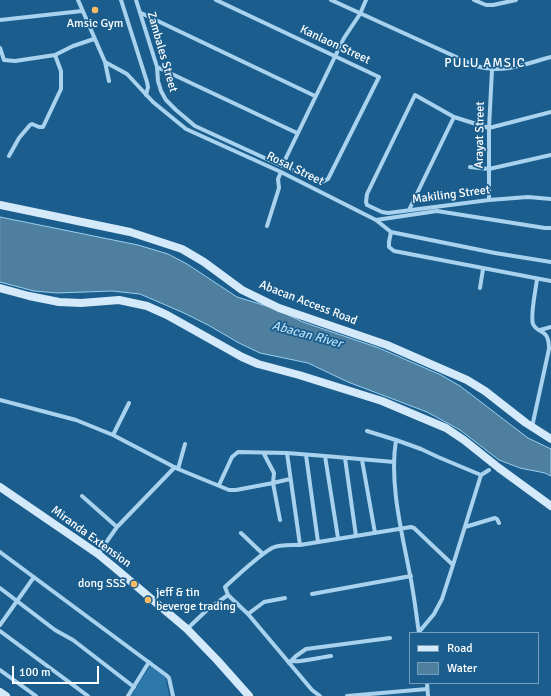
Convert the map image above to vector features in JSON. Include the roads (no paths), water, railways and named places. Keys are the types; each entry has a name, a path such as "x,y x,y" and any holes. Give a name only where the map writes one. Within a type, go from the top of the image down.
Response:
{"street":[{"path":"78,0 105,62 109,81"},
{"path":"121,0 147,82 148,87 146,95"},
{"name":"Zambales Street","path":"136,0 157,67 158,81 161,91 166,100 176,110 195,126 282,166 322,182"},
{"name":"Kanlaon Street","path":"216,0 379,77 328,179 322,182"},
{"path":"331,0 476,66 492,70 511,68 551,57"},
{"path":"282,166 344,38 360,14 366,0"},
{"path":"474,0 486,5 516,0"},
{"path":"0,20 82,11"},
{"path":"141,13 315,96"},
{"path":"0,48 4,60 15,61 55,55 73,46 94,39"},
{"path":"9,156 19,138 30,125 32,124 42,127 61,89 61,71 55,55"},
{"name":"Rosal Street","path":"105,62 127,74 146,95 186,129 281,172 376,220 391,232 495,253 550,261"},
{"path":"157,67 297,133"},
{"name":"Arayat Street","path":"489,200 489,128 492,70"},
{"name":"Makiling Street","path":"454,116 415,95 367,194 367,205 382,212 395,212 489,200 528,197 551,199"},
{"path":"409,210 454,116 489,128 551,112"},
{"path":"470,167 489,169 551,155"},
{"path":"267,226 279,188 278,179 281,172"},
{"name":"Abacan Access Road","path":"0,206 130,232 182,249 204,262 242,290 266,302 387,345 467,380 485,390 532,428 551,439"},
{"path":"376,220 437,211 551,228"},
{"path":"391,232 389,247 394,251 551,281"},
{"path":"550,261 551,255"},
{"path":"480,288 483,269"},
{"path":"532,428 549,349 549,341 547,336 533,324 532,316 537,279"},
{"path":"0,288 59,302 81,303 120,300 147,306 167,315 242,357 258,364 382,401 446,428 551,506"},
{"path":"540,330 551,327"},
{"path":"0,400 67,416 113,435 176,468 229,490 273,483 290,478"},
{"path":"113,435 129,404"},
{"path":"367,430 421,448 438,457 481,475"},
{"path":"396,440 394,462 400,530 411,576 419,632"},
{"path":"98,554 117,527 176,468 185,444"},
{"path":"219,485 232,457 238,452 254,451 264,454 287,453 394,462"},
{"path":"287,453 300,545"},
{"path":"264,454 274,473 273,483 280,520"},
{"path":"306,455 318,542"},
{"path":"325,456 338,538"},
{"path":"345,458 356,536"},
{"path":"362,460 375,533"},
{"path":"419,632 434,614 442,599 481,475 490,470"},
{"name":"Miranda Extension","path":"0,487 98,554 187,629 249,696"},
{"path":"82,496 117,527"},
{"path":"465,527 495,518 499,523"},
{"path":"320,696 312,690 290,662 248,614 228,595 225,587 272,548 411,528 414,528 453,565"},
{"path":"241,533 263,554"},
{"path":"0,552 169,678 173,696"},
{"path":"312,594 411,576"},
{"path":"0,625 34,578"},
{"path":"0,588 134,686"},
{"path":"187,629 208,609 228,595"},
{"path":"248,614 264,602 285,598"},
{"path":"0,631 88,696"},
{"path":"290,662 301,651 306,649 390,638"},
{"path":"290,662 297,663 310,659 331,656"},
{"path":"128,696 149,662"},
{"path":"0,670 36,696"},
{"path":"426,684 428,696"},
{"path":"347,696 427,689"},
{"path":"0,692 6,696"}],"water":[{"name":"Abacan River","path":"0,217 138,245 168,254 187,264 237,297 273,308 303,322 379,348 441,375 460,386 528,438 551,449 551,476 545,473 520,468 499,460 460,430 427,412 348,382 308,363 260,353 184,313 140,294 112,291 57,293 34,291 0,282"}],"place":[{"name":"Amsic Gym","path":"95,10"},
{"name":"dong SSS","path":"134,584"},
{"name":"jeff & tin beverge trading","path":"148,600"}],"district":[{"name":"PULU AMSIC","path":"485,64"}]}
